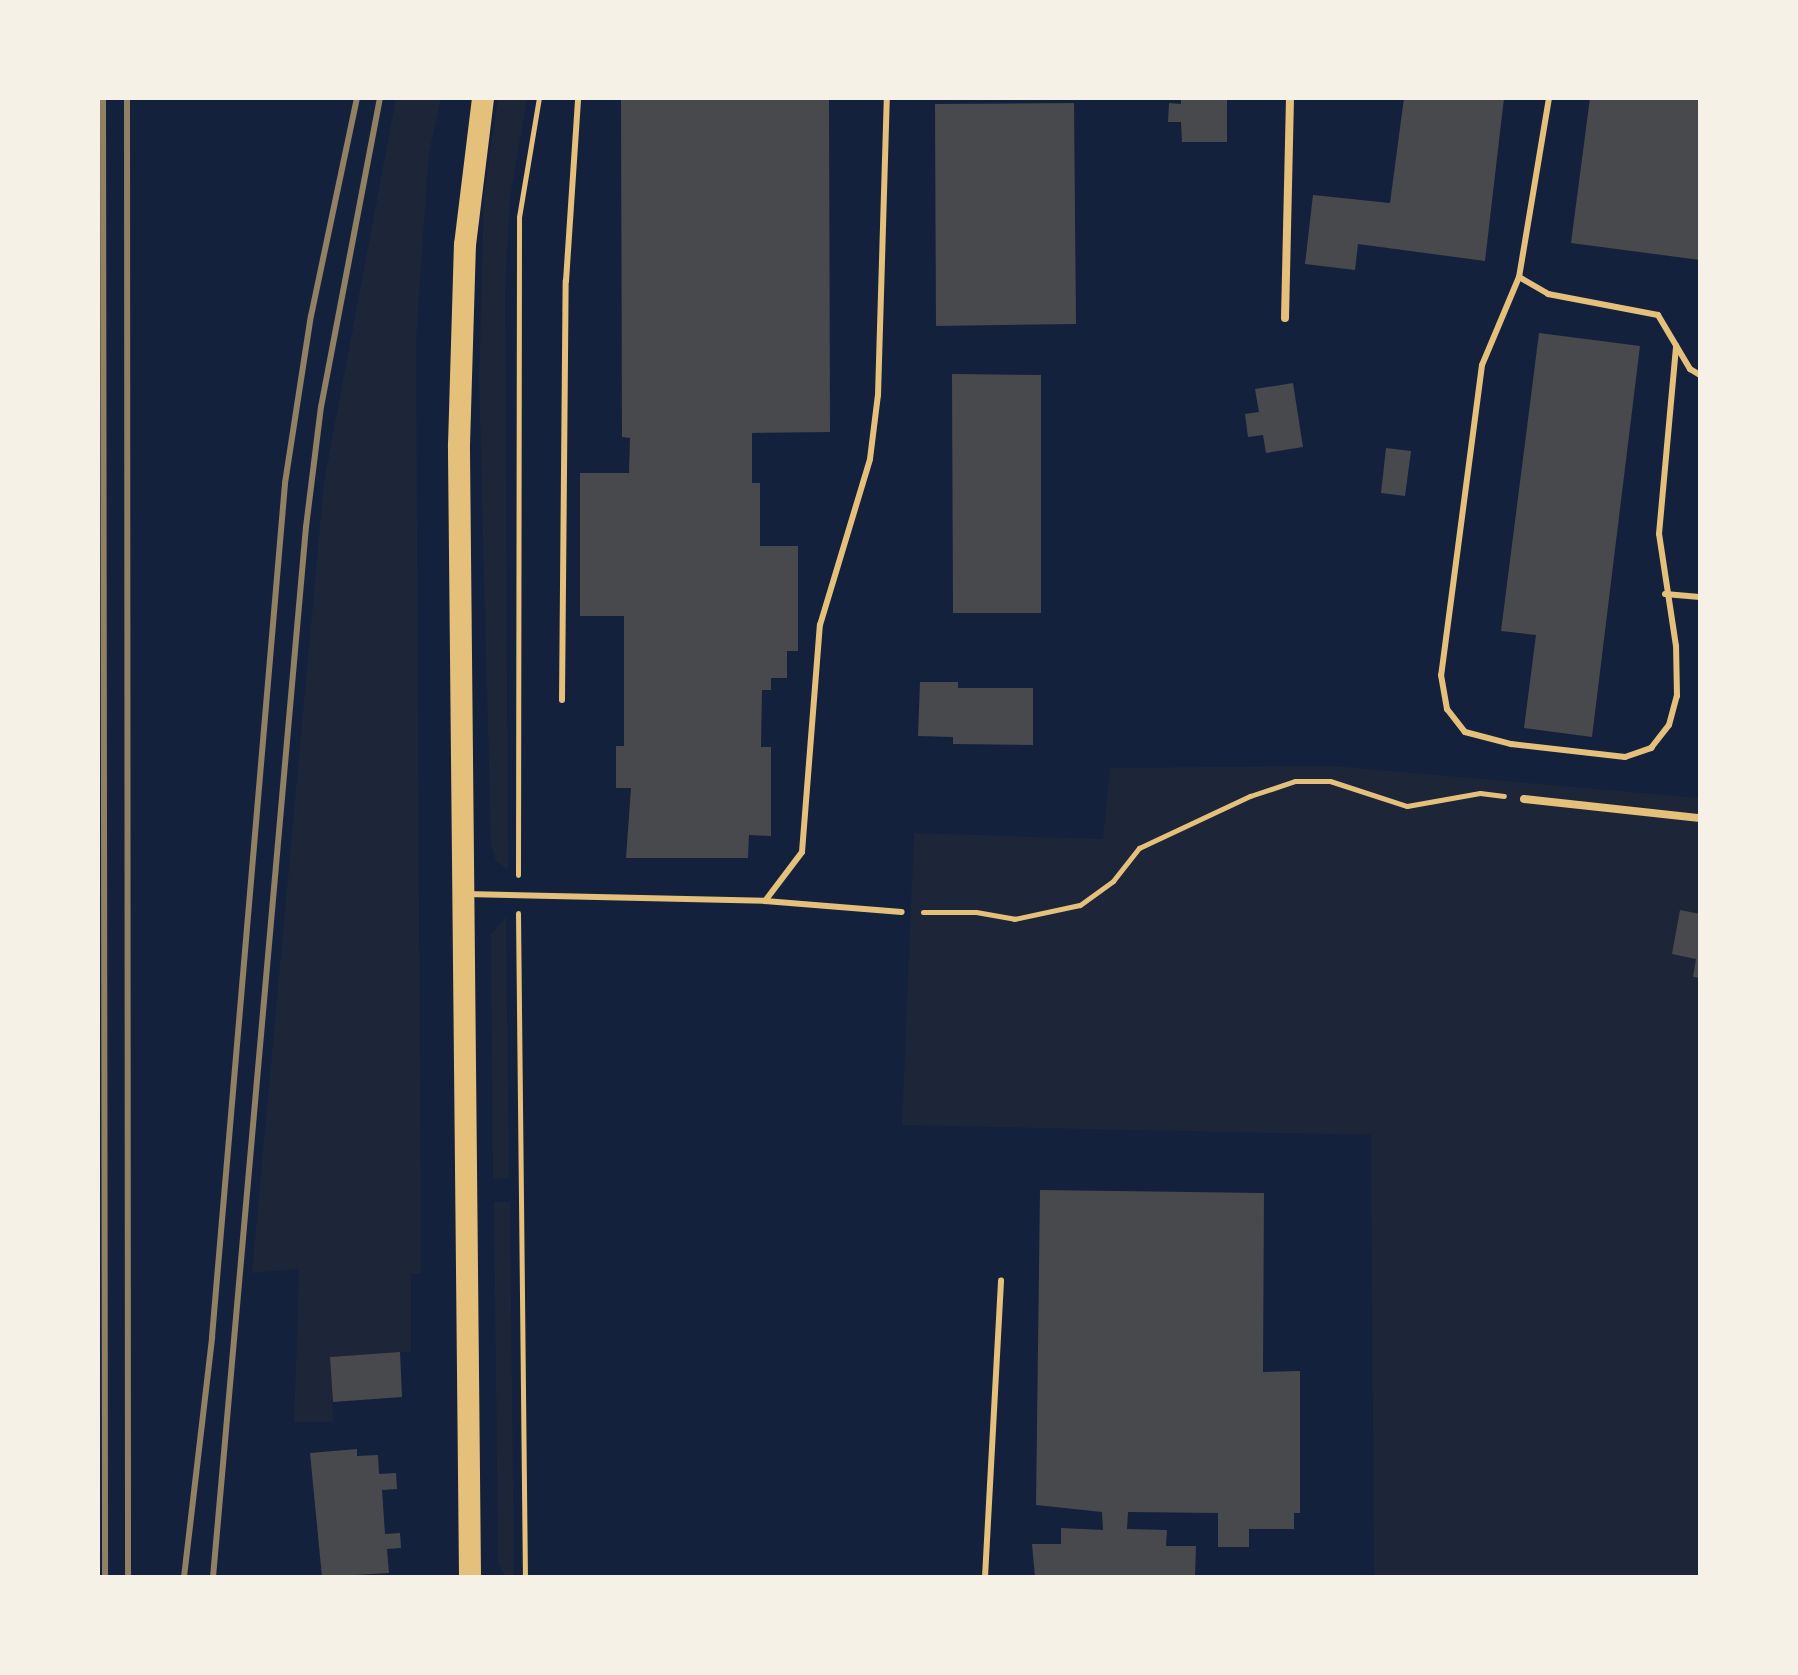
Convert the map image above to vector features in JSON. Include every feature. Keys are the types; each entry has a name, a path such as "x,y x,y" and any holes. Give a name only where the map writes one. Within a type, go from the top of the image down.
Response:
{"highway":[{"path":"470,1577 462,894 461,323 483,98"}],"street":[{"path":"1285,318 1290,98"},
{"path":"1524,799 1700,818"}],"lane":[{"path":"562,700 566,281 578,98"},
{"path":"765,901 802,852 820,625 870,459 878,395 887,98"},
{"path":"1549,98 1519,277 1482,365 1441,675 1447,709 1465,732 1511,744 1625,757 1651,748 1669,725 1677,696 1676,646 1665,594 1659,534 1676,346"},
{"path":"1519,277 1548,294 1658,315 1676,346 1700,375"},
{"path":"1665,594 1700,597"},
{"path":"462,894 765,901 902,912"},
{"path":"985,1577 1001,1280"}],"path":[{"path":"525,1577 518,894 519,217 539,98"},
{"path":"902,912 976,912 1014,919 1080,905 1113,881 1139,848 1295,781 1330,781 1407,806 1480,793 1524,799"}],"shaded area":[{"path":"396,98 441,98 429,152 416,339 421,1273 411,1274 411,1352 331,1357 333,1422 294,1422 299,1269 252,1273 324,482"},
{"path":"498,98 527,98 510,198 505,288 508,870 496,861 491,844 479,382 484,195"},
{"path":"1332,766 1700,798 1700,1577 1374,1577 1371,1135 902,1125 914,833 1103,839 1110,768"},
{"path":"506,917 509,1178 493,1179 491,934"},
{"path":"494,1202 510,1202 514,1577 505,1577 498,1561"}],"building":[{"path":"621,98 829,98 830,432 752,433 752,483 760,483 760,546 798,546 798,651 787,651 787,678 771,678 771,690 762,690 761,747 771,747 771,836 749,835 748,858 626,858 631,788 616,788 616,746 624,746 624,616 580,616 580,473 629,473 630,438 622,437"},
{"path":"1181,98 1227,98 1227,142 1182,142 1181,122 1168,122 1169,103 1181,104"},
{"path":"1404,98 1504,98 1485,261 1358,244 1355,270 1305,264 1313,195 1390,203"},
{"path":"1590,98 1700,98 1700,260 1571,243"},
{"path":"1074,103 1076,324 936,326 935,104"},
{"path":"1539,333 1640,346 1592,737 1524,728 1536,635 1501,631"},
{"path":"952,374 1041,375 1041,613 953,613"},
{"path":"1293,383 1303,447 1266,453 1263,435 1248,437 1245,414 1259,412 1255,389"},
{"path":"1386,448 1411,451 1405,496 1381,493"},
{"path":"920,682 958,682 958,688 1033,688 1033,745 953,744 953,737 918,736"},
{"path":"1680,910 1700,914 1700,978 1693,977 1696,959 1672,954"},
{"path":"1040,1190 1264,1193 1263,1372 1300,1371 1300,1513 1294,1513 1294,1529 1249,1529 1249,1547 1218,1547 1218,1513 1128,1512 1127,1529 1167,1530 1166,1546 1196,1546 1195,1577 1035,1577 1032,1544 1061,1544 1061,1528 1103,1530 1102,1512 1036,1505"},
{"path":"400,1352 402,1397 333,1402 330,1357"},
{"path":"357,1449 357,1456 378,1455 379,1474 396,1473 397,1489 382,1490 385,1534 400,1533 401,1548 387,1549 389,1573 322,1577 310,1453"}],"railway":[{"path":"103,98 105,1577"},
{"path":"127,98 128,1577"},
{"path":"184,1577 212,1337 285,483 311,316 357,98"},
{"path":"213,1577 306,527 321,407 380,98"}]}
